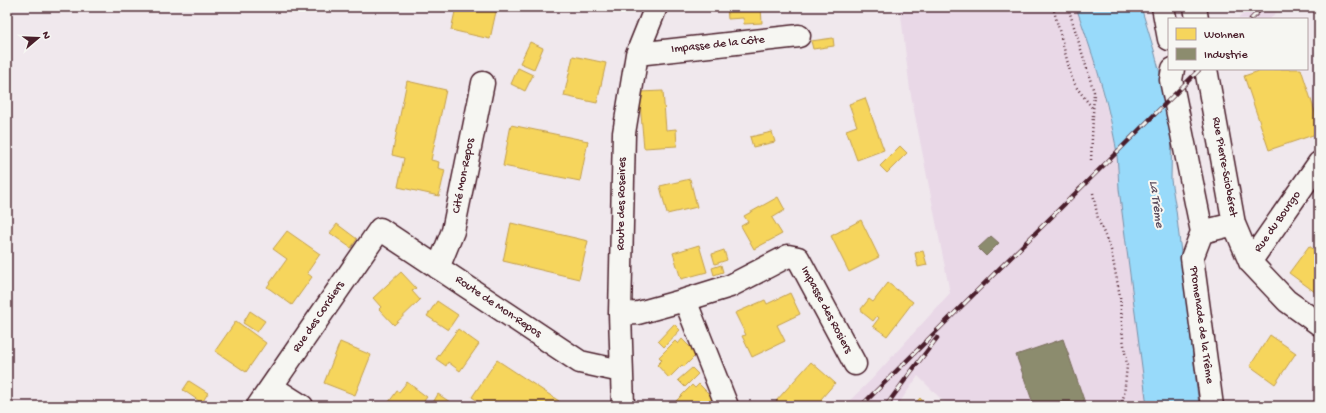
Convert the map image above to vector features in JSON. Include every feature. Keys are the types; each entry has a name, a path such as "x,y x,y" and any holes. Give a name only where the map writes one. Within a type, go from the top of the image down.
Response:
{"street":[{"name":"Route des Roseires","path":"623,406 620,314 624,133 637,54 656,7"},
{"path":"1163,7 1168,34"},
{"path":"1195,7 1197,18"},
{"name":"Impasse de la Côte","path":"637,54 799,36"},
{"path":"1173,70 1171,80 1202,232 1234,224"},
{"name":"Rue Pierre-Sciobéret","path":"1206,70 1234,224 1250,262"},
{"name":"Cité Mon-Repos","path":"438,268 453,231 483,83"},
{"name":"Rue du Bourgo","path":"1250,262 1319,163"},
{"name":"Route de Mon-Repos","path":"380,229 580,362 621,371"},
{"name":"Rue des Cordiers","path":"258,406 380,229"},
{"name":"Promenade de la Trême","path":"1202,232 1192,258 1212,406"},
{"name":"Impasse des Rosiers","path":"620,314 638,313 730,286 788,256 798,258 855,364"},
{"path":"1250,262 1287,301 1319,324"},
{"path":"685,300 727,406"},
{"path":"272,386 302,406"}],"path":[{"path":"1053,7 1072,79 1077,88 1094,109"},
{"path":"1068,7 1094,92 1091,161"},
{"path":"1093,193 1098,220 1111,250 1120,296 1127,366 1124,395 1121,406"}],"shaded area":[{"path":"900,7 1076,7 1096,66 1114,137 1118,163 1119,189 1147,406 948,406 918,376 897,406 844,406 871,380 950,293 910,90"},
{"path":"1250,7 1281,7 1271,18 1239,18"}],"water":[{"name":"La Trême","path":"1076,7 1141,7 1172,120 1171,180 1176,210 1199,406 1147,406 1119,189 1118,163 1115,143 1111,121 1093,55"}],"building: Wohnen":[{"path":"456,7 497,7 490,39 451,30"},
{"path":"727,7 761,7 762,23 744,24 743,18 728,19"},
{"path":"833,38 834,46 813,49 811,41"},
{"path":"530,42 543,48 534,69 520,63"},
{"path":"573,56 606,63 597,103 564,96"},
{"path":"518,68 533,75 525,91 511,84"},
{"path":"1262,70 1301,70 1319,124 1319,133 1269,150 1244,76"},
{"path":"407,81 446,90 431,160 439,162 438,168 445,170 439,196 398,187 404,158 392,155"},
{"path":"663,91 666,130 676,129 677,146 644,148 639,92"},
{"path":"865,98 884,150 857,160 846,130 857,126 849,104"},
{"path":"511,125 588,141 580,181 503,166"},
{"path":"772,132 775,142 753,147 750,137"},
{"path":"900,146 907,153 887,173 880,166"},
{"path":"690,179 697,207 667,214 660,186"},
{"path":"778,197 785,210 772,218 782,234 754,249 741,226 748,222 744,216"},
{"path":"861,220 879,257 849,272 831,236"},
{"path":"511,223 588,241 579,279 503,261"},
{"path":"337,224 357,239 351,248 330,233"},
{"path":"287,231 320,254 307,273 312,277 292,305 267,287 287,259 273,249"},
{"path":"699,245 707,272 681,279 673,253"},
{"path":"1309,246 1319,253 1319,295 1289,273"},
{"path":"724,250 727,260 715,264 712,254"},
{"path":"923,251 927,265 918,267 915,253"},
{"path":"721,265 723,272 714,275 712,268"},
{"path":"401,272 416,288 412,291 420,300 394,325 379,309 381,307 373,298"},
{"path":"888,283 913,302 887,336 873,326 879,318 877,316 873,321 863,313 861,309 869,299 873,302"},
{"path":"790,293 800,314 777,325 785,341 752,357 742,336 746,335 735,313 765,300 767,304"},
{"path":"437,301 458,315 448,330 427,316"},
{"path":"250,311 265,321 257,332 243,323"},
{"path":"236,321 266,343 246,372 215,351"},
{"path":"674,324 680,330 664,347 658,341"},
{"path":"458,329 479,344 460,371 448,362 446,366 436,359"},
{"path":"1270,335 1296,353 1275,384 1250,366"},
{"path":"682,339 697,354 684,367 682,365 669,378 657,365 662,360 659,357 675,341 678,344"},
{"path":"340,342 371,355 355,395 324,383"},
{"path":"497,360 559,401 561,406 485,406 472,397"},
{"path":"811,362 835,383 821,399 825,403 822,406 781,406 776,401"},
{"path":"692,368 698,374 685,387 678,380"},
{"path":"189,381 208,393 202,403 183,390"},
{"path":"407,382 427,397 424,401 428,404 426,406 386,406 397,391 399,392"},
{"path":"699,384 714,399 707,406 678,406 679,405 676,401 692,385 695,388"},
{"path":"438,394 453,404 451,406 431,406"},
{"path":"920,398 927,406 912,406"},
{"path":"1319,399 1319,406 1314,406"}],"building: Industrie":[{"path":"991,236 999,243 986,256 978,248"},
{"path":"1063,339 1086,406 1034,406 1016,355"}],"railway":[{"path":"1252,18 1263,7"},
{"path":"861,406 1199,70"},
{"path":"886,406 937,338"}]}
